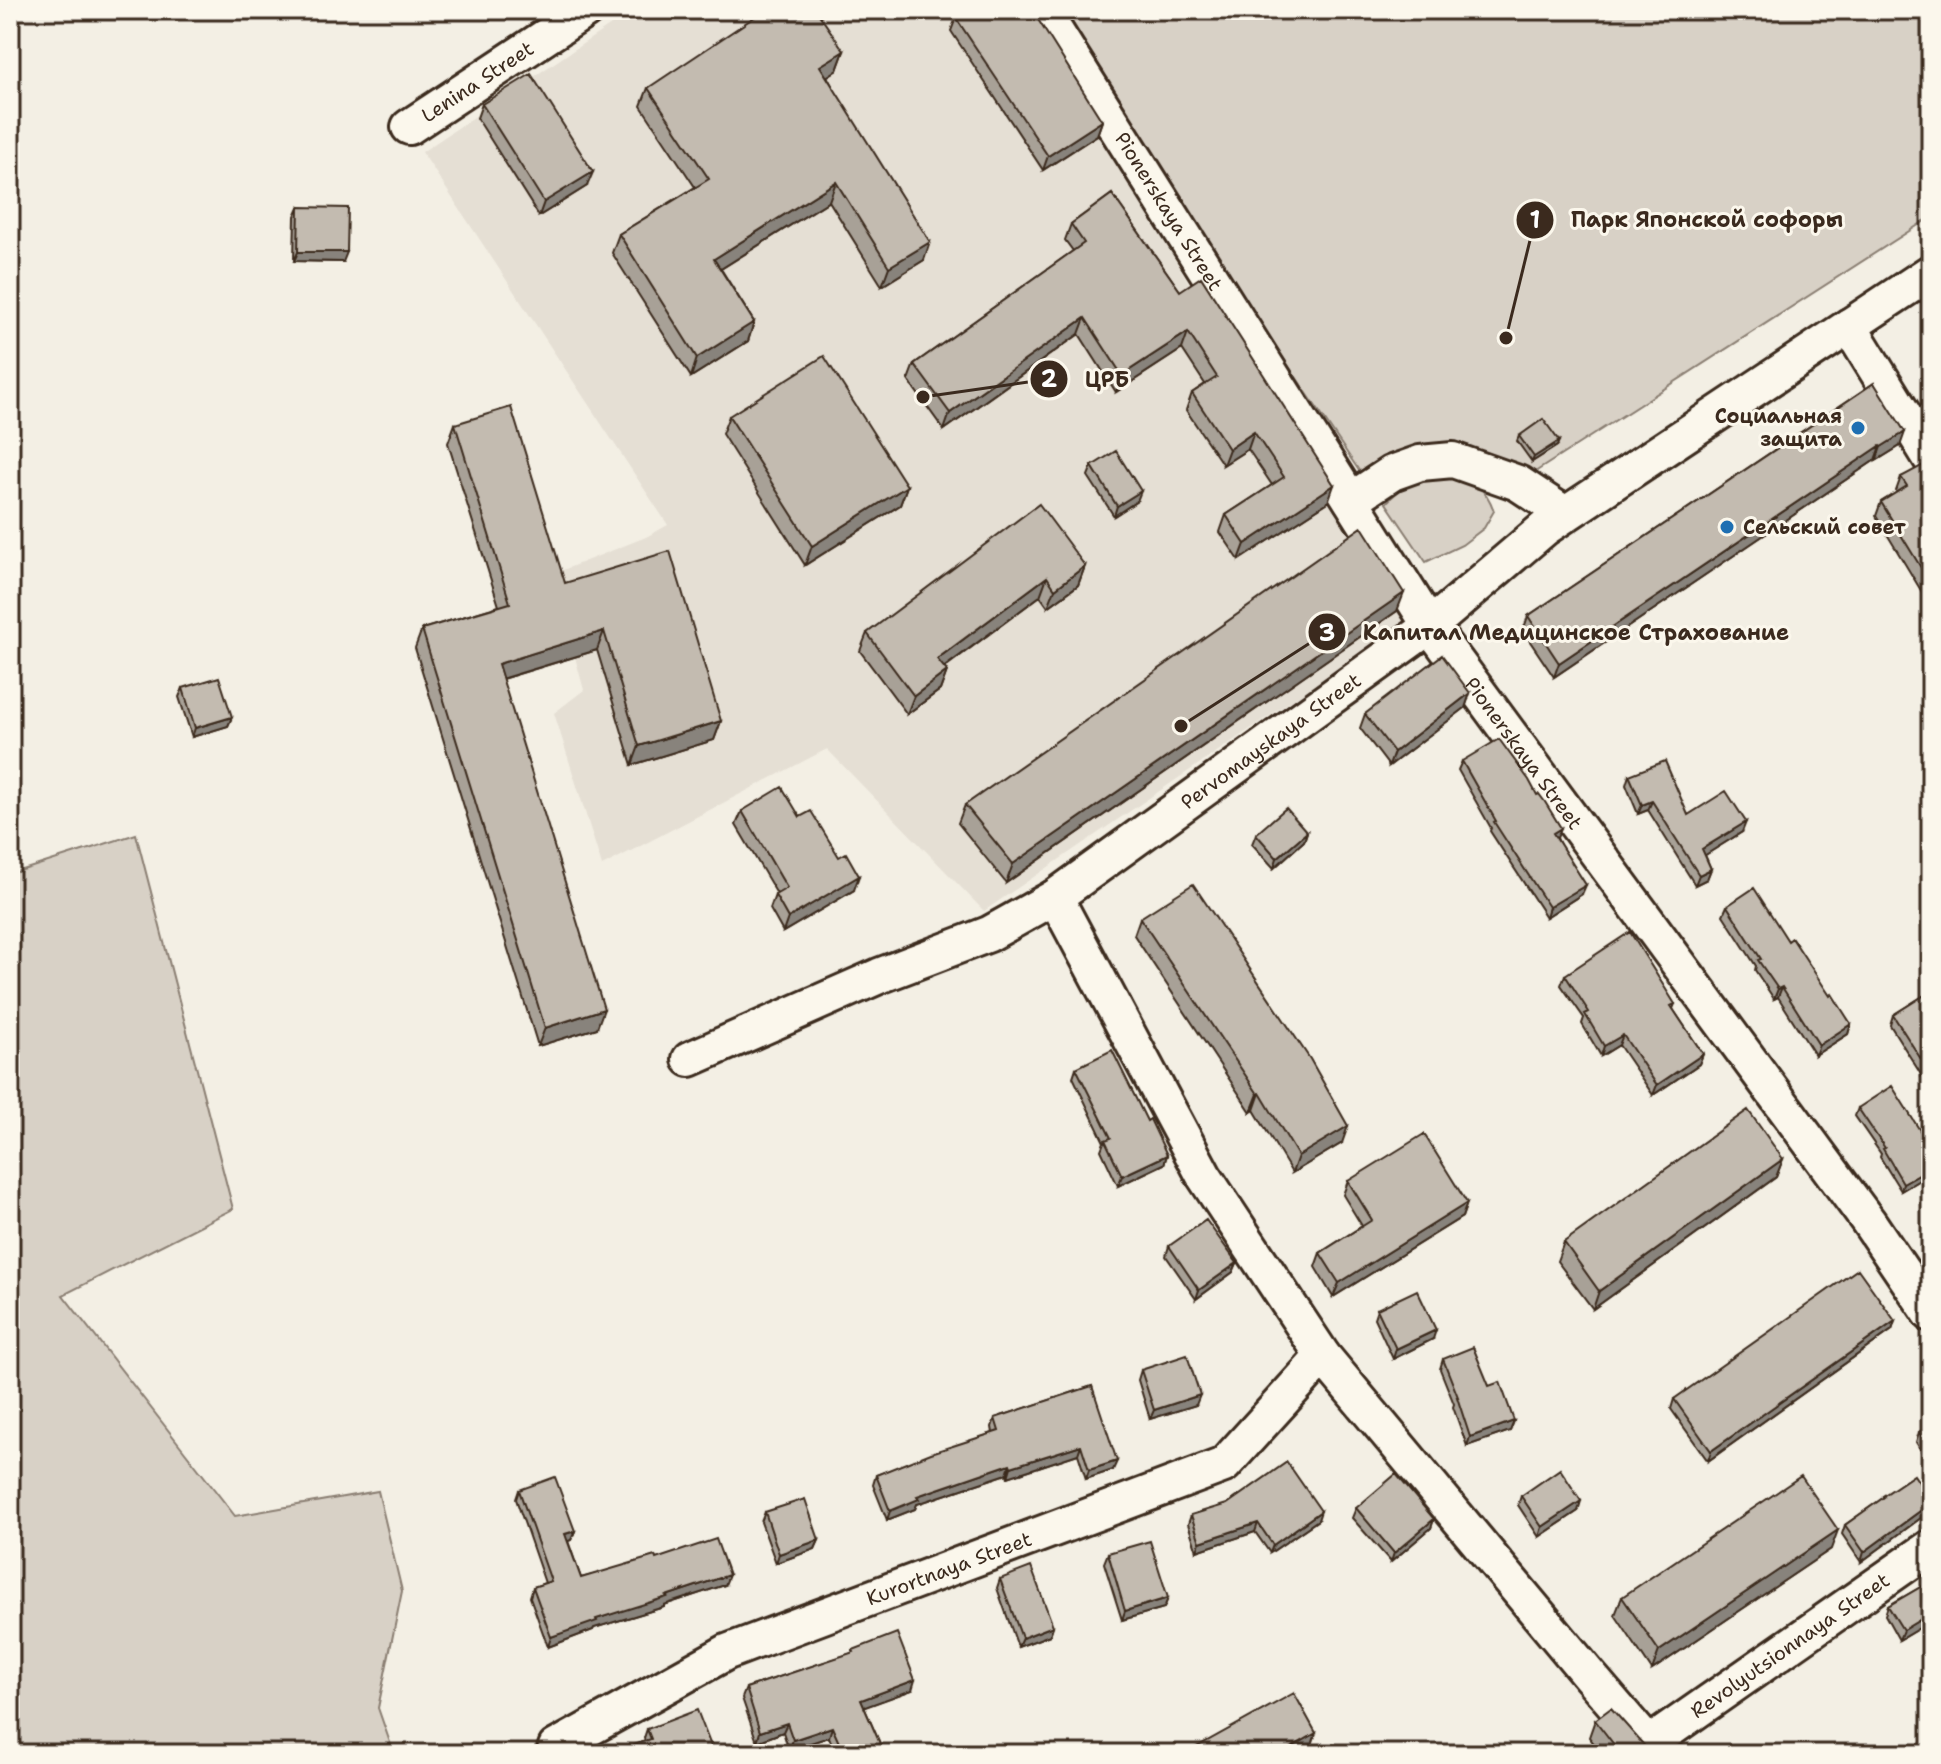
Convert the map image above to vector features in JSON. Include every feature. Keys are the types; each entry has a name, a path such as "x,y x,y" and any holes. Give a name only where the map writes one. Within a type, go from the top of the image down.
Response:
{"street":[{"name":"Lenina Street","path":"409,127 586,10"},
{"name":"Pionerskaya Street","path":"1042,10 1430,626 1868,1221 1931,1314"},
{"name":"Pervomayskaya Street","path":"690,1059 879,976 989,934 1055,897 1430,626 1545,528 1931,272"},
{"path":"1849,326 1931,459"},
{"path":"1351,500 1392,473 1420,463 1453,460 1518,483 1565,514"},
{"path":"1055,897 1204,1176 1323,1356 1653,1749"},
{"name":"Kurortnaya Street","path":"554,1754 556,1747 727,1652 1224,1465 1323,1356"},
{"name":"Revolyutsionnaya Street","path":"1653,1749 1931,1547"}],"shaded area":[{"path":"633,10 1024,10 1195,293 1411,619 984,911 827,749 602,866 554,713 584,690 548,576 646,537 668,525 422,152"},
{"path":"1049,10 1931,10 1931,217 1518,483 1483,469 1370,487"},
{"path":"1441,473 1480,488 1494,511 1484,528 1462,545 1426,562 1386,503 1411,483"},
{"path":"136,834 233,1209 63,1295 235,1516 378,1491 402,1591 378,1708 394,1754 10,1754 10,874"}],"building":[{"path":"765,10 816,10 844,51 820,66 930,242 889,267 836,182 714,259 754,322 697,358 619,234 709,179 648,88"},
{"path":"968,10 1032,10 1102,121 1048,156 956,18"},
{"path":"531,74 593,172 544,202 482,104"},
{"path":"1112,194 1180,291 1201,277 1334,485 1245,544 1226,515 1284,477 1254,432 1229,449 1192,393 1217,377 1188,332 1122,375 1085,318 950,413 914,364 1084,243 1071,224"},
{"path":"299,207 348,208 347,252 298,252"},
{"path":"824,356 907,486 812,546 729,416"},
{"path":"1874,383 1905,432 1559,663 1528,616"},
{"path":"511,407 565,583 670,551 721,721 639,746 604,631 498,664 604,1009 545,1028 422,629 510,603 455,424"},
{"path":"1543,419 1559,441 1534,457 1519,436"},
{"path":"1116,451 1141,491 1117,506 1092,466"},
{"path":"1927,463 1931,464 1931,584 1881,502 1907,486 1901,477"},
{"path":"1039,504 1085,566 1055,589 1047,577 937,659 947,671 914,696 867,633"},
{"path":"1362,527 1404,593 1013,864 965,805"},
{"path":"1442,655 1470,693 1394,752 1365,714"},
{"path":"219,677 232,717 195,728 183,688"},
{"path":"1499,739 1561,828 1553,833 1586,885 1549,907 1494,822 1462,761"},
{"path":"1665,761 1688,815 1726,791 1746,822 1702,849 1711,869 1699,875 1652,801 1642,805 1629,775"},
{"path":"782,787 800,817 811,811 839,857 846,853 859,876 788,918 775,895 787,888 742,811"},
{"path":"1286,808 1307,832 1277,858 1256,834"},
{"path":"1193,884 1310,1059 1348,1126 1298,1156 1260,1093 1140,918"},
{"path":"1754,888 1788,941 1792,938 1851,1024 1819,1045 1782,987 1778,989 1758,960 1761,959 1727,906"},
{"path":"1630,932 1675,1004 1671,1006 1703,1054 1657,1085 1623,1035 1604,1046 1585,1014 1589,1012 1565,975"},
{"path":"1931,991 1931,1064 1926,1067 1893,1015"},
{"path":"1112,1050 1167,1155 1122,1176 1105,1140 1111,1138 1076,1068"},
{"path":"1892,1086 1931,1148 1931,1167 1903,1183 1885,1148 1858,1108"},
{"path":"1748,1110 1783,1159 1599,1291 1564,1242"},
{"path":"1424,1134 1467,1203 1339,1283 1320,1253 1372,1220 1348,1181"},
{"path":"1206,1220 1237,1263 1199,1290 1169,1246"},
{"path":"1858,1269 1895,1321 1711,1451 1674,1399"},
{"path":"1417,1290 1436,1330 1396,1349 1377,1309"},
{"path":"1473,1347 1489,1386 1500,1382 1514,1421 1470,1437 1443,1359"},
{"path":"1187,1355 1200,1395 1154,1410 1141,1370"},
{"path":"1092,1386 1117,1461 1089,1470 1081,1445 1011,1467 1010,1464 917,1496 919,1499 890,1511 876,1475 999,1431 995,1418"},
{"path":"1931,1425 1931,1452 1919,1432"},
{"path":"1287,1462 1321,1511 1273,1545 1258,1523 1200,1542 1191,1515 1227,1504"},
{"path":"1560,1469 1581,1501 1542,1527 1521,1496"},
{"path":"1396,1474 1434,1519 1394,1553 1356,1508"},
{"path":"1914,1475 1931,1503 1864,1552 1845,1525"},
{"path":"1801,1476 1838,1530 1659,1651 1622,1597"},
{"path":"555,1477 575,1531 565,1534 581,1578 655,1556 656,1559 716,1539 729,1575 551,1637 533,1587 551,1581 519,1490"},
{"path":"805,1499 819,1540 779,1554 765,1512"},
{"path":"1150,1541 1168,1598 1125,1611 1108,1553"},
{"path":"1031,1567 1053,1626 1022,1638 1000,1579"},
{"path":"1931,1581 1931,1613 1903,1630 1888,1606"},
{"path":"897,1633 915,1680 861,1700 881,1746 863,1754 844,1754 832,1727 793,1740 787,1723 760,1732 746,1688 854,1652"},
{"path":"1294,1693 1316,1733 1280,1754 1184,1754"},
{"path":"1611,1708 1654,1754 1604,1754 1615,1746 1595,1720"},
{"path":"697,1710 714,1754 609,1754 651,1739 647,1729"}],"place":[{"name":"Парк Японской софоры","path":"1506,338"},
{"name":"ЦРБ","path":"923,397"},
{"name":"Социальная защита","path":"1858,428"},
{"name":"Сельский совет","path":"1727,527"},
{"name":"Капитал Медицинское Страхование","path":"1181,726"}]}
